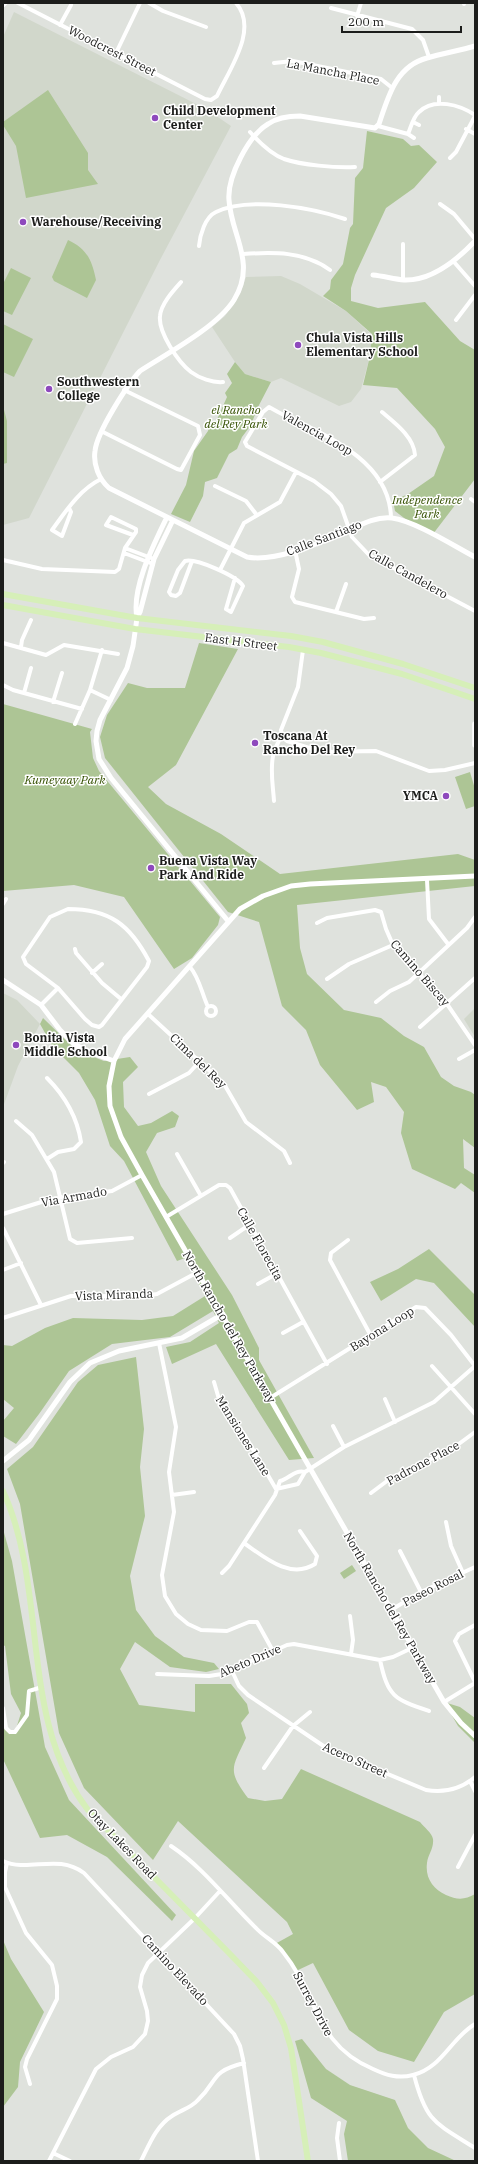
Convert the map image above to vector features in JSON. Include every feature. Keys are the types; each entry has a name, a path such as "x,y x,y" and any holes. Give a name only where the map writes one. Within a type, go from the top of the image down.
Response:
{"main road":[{"name":"East H Street","path":"3,594 137,618 291,636 323,642 403,664 475,688"},
{"name":"East H Street","path":"3,605 134,629 303,650 367,664 475,700"},
{"path":"475,724 475,745"},
{"name":"Otay Lakes Road","path":"3,1491 16,1524 49,1727 60,1762 76,1794 125,1849 195,1918 262,1988 281,2018 291,2048 308,2161"}],"street":[{"name":"Woodcrest Street","path":"18,3 205,99 211,100 217,96 244,36 244,17 236,3"},
{"path":"116,53 140,3"},
{"path":"149,3 163,11 206,26"},
{"path":"356,16 361,3"},
{"path":"60,25 70,5"},
{"path":"330,8 356,16 412,29 423,40 429,57"},
{"path":"378,126 391,87 412,64 429,57 460,51 475,46"},
{"name":"La Mancha Place","path":"274,63 294,61 381,79 391,87"},
{"path":"439,97 439,104"},
{"path":"408,134 419,112 424,108 439,104 465,108 475,115 466,129 456,152 450,158"},
{"path":"69,508 72,512 62,536 52,530 69,508 85,489 101,479 96,469 95,450 124,390 140,371 215,321 234,300 241,280 243,254 230,208 230,184 254,136 269,123 290,117 300,116 373,128 378,126 408,134 414,138"},
{"path":"413,122 419,125"},
{"path":"466,129 475,134"},
{"path":"250,132 274,153 284,159 335,167 355,167"},
{"path":"199,246 202,231 212,215 216,211 230,208 272,204 333,214 345,219"},
{"path":"373,274 404,280 423,276 454,262 475,240 454,214 440,204"},
{"path":"404,244 404,280"},
{"path":"243,254 271,252 306,257 330,270"},
{"path":"454,262 475,286"},
{"path":"181,282 167,300 160,317 160,328 173,350 192,372 212,381 223,382"},
{"path":"456,320 475,295"},
{"path":"103,432 181,470 190,450 200,435 198,426 124,390"},
{"name":"Valencia Loop","path":"349,530 343,511 335,498 323,487 247,446 245,442 266,408 274,408 342,445 362,460 380,482 390,505 391,518"},
{"path":"380,482 415,455 414,450 405,434 382,412"},
{"path":"220,570 240,528 249,518 273,507 280,502 296,472"},
{"name":"Calle Santiago","path":"101,479 112,490 230,548 243,556 257,559 270,558 295,550 369,521 391,518 411,524 475,557"},
{"path":"214,486 246,501 256,514"},
{"path":"3,560 42,570 115,572 119,569 125,548 133,535 136,529 111,517 106,525 133,535"},
{"path":"167,517 151,560 140,612 134,629 134,646 127,668 100,720 96,742 99,759 111,778 228,921"},
{"path":"151,560 173,520"},
{"name":"Calle Candelero","path":"349,530 357,544 369,555 475,611"},
{"path":"125,548 151,560"},
{"path":"295,550 299,569 292,597 295,602 364,619 374,618"},
{"path":"124,553 151,560"},
{"path":"192,561 180,593 174,596 169,592 182,564 186,560 192,561 220,570 235,578 243,586 233,611 227,612 235,578"},
{"path":"336,612 346,584"},
{"path":"21,647 22,640 31,620"},
{"path":"3,643 46,655 64,645 102,650 118,654"},
{"path":"75,724 90,690 102,650"},
{"path":"274,801 270,776 273,754 282,737 281,730 298,687 303,650"},
{"path":"24,693 31,668"},
{"path":"53,702 62,673"},
{"path":"3,685 53,702 82,709"},
{"path":"90,690 111,700"},
{"path":"282,737 287,741 322,752 376,751 429,771 445,770 475,763"},
{"name":"North Rancho del Rey Parkway","path":"475,876 427,880 310,884 291,886 263,896 240,910 228,921 190,967 125,1039 114,1061 109,1086 110,1106 121,1137 270,1398 307,1471 391,1610 444,1702 455,1717 475,1736"},
{"path":"427,880 429,920 448,944"},
{"path":"3,904 6,899"},
{"path":"82,909 102,913 124,926 131,933 149,961 147,966 102,1025 95,1027 75,1010 58,988 26,964 23,957 24,952 50,917 62,911 82,909"},
{"name":"Camino Biscay","path":"317,923 327,918 378,910 383,915 386,929 393,945 447,1004 475,1045"},
{"path":"376,1002 390,991 409,982 448,944 467,928 475,917"},
{"path":"327,978 349,964 393,945"},
{"path":"75,949 92,973 121,999"},
{"path":"92,973 102,964"},
{"path":"190,967 198,978 200,989 208,1007"},
{"path":"420,1027 475,978"},
{"path":"3,980 41,1005 70,1040 88,1051 114,1061"},
{"path":"41,1005 58,988"},
{"name":"Cima del Rey","path":"148,1014 224,1084 246,1122 284,1151 290,1163"},
{"path":"459,1059 475,1050"},
{"path":"149,1094 189,1073 200,1061"},
{"path":"47,1078 62,1093 70,1107 82,1142 74,1149 58,1152 47,1159"},
{"path":"16,1121 32,1135 47,1159 56,1178 62,1198 69,1236 73,1242 132,1238"},
{"path":"177,1154 201,1196"},
{"name":"Via Armado","path":"3,1214 51,1199 112,1191 142,1175"},
{"name":"Calle Florecita","path":"166,1217 219,1185 228,1186 327,1364"},
{"path":"230,1238 249,1225"},
{"path":"3,1228 41,1305"},
{"path":"348,1240 331,1253 330,1260 371,1336"},
{"path":"3,1270 21,1263"},
{"name":"Vista Miranda","path":"3,1318 71,1296 143,1296 157,1294 198,1272"},
{"path":"258,1284 276,1274"},
{"name":"Bayona Loop","path":"270,1398 327,1364 416,1307 425,1308 451,1335 475,1366 452,1388 427,1406 344,1447 307,1471"},
{"path":"3,1461 32,1437 70,1382 84,1368 111,1353 182,1338 223,1314"},
{"path":"283,1333 303,1322"},
{"path":"159,1343 175,1423 169,1472 174,1518 162,1575 164,1590 172,1609 188,1624 209,1631 227,1631 249,1622 257,1622 273,1651"},
{"path":"432,1366 475,1414"},
{"name":"Mansiones Lane","path":"214,1382 221,1406 244,1434 276,1489"},
{"path":"385,1399 395,1422"},
{"path":"333,1426 344,1447"},
{"name":"Padrone Place","path":"371,1493 390,1478 452,1449 475,1432"},
{"path":"276,1489 298,1484 307,1471"},
{"path":"222,1573 244,1543 275,1494 280,1482 286,1480 296,1472 307,1471"},
{"path":"286,1480 290,1486"},
{"path":"172,1495 194,1492"},
{"path":"446,1522 451,1546 463,1573"},
{"path":"244,1543 284,1568 306,1568 315,1564 317,1558 300,1531"},
{"path":"400,1551 421,1592"},
{"name":"Paseo Rosal","path":"391,1610 421,1592 475,1567"},
{"path":"350,1616 353,1640 351,1654"},
{"path":"444,1702 475,1682 454,1641 459,1634 475,1625"},
{"name":"Abeto Drive","path":"157,1674 209,1676 232,1671 287,1645 299,1644 380,1660 393,1657 412,1648"},
{"path":"380,1660 385,1681 393,1695 404,1703 429,1711"},
{"name":"Acero Street","path":"232,1671 239,1686 248,1695 328,1750 424,1789 448,1790 470,1781 475,1776"},
{"path":"3,1708 7,1730 11,1732 17,1731 27,1715 29,1691 42,1686"},
{"path":"264,1768 293,1726 310,1712"},
{"path":"470,1781 475,1791"},
{"path":"458,1867 475,1835"},
{"name":"Surrey Drive","path":"171,1846 194,1865 255,1928 283,1951 330,2036 344,2052 358,2063 385,2075 400,2077 414,2075 435,2065 455,2040 475,2024"},
{"path":"5,1862 6,1887 26,1933 52,1965 57,1986 57,1999 27,2059 25,2067 30,2084"},
{"name":"Camino Elevado","path":"5,1862 17,1865 59,1863 80,1871 234,2034 240,2046 244,2063 258,2161"},
{"path":"48,2161 96,2069 111,2057 133,2047 145,2034 148,2021 140,1983 146,1967 220,1891"},
{"path":"141,2161 156,2133 165,2122 197,2102 219,2073 227,2068 244,2063"},
{"path":"414,2075 421,2100 432,2118 440,2126 475,2148"},
{"path":"339,2123 337,2138 340,2161"},
{"path":"53,2153 70,2161"}],"shaded area":[{"name":"Southwestern College","path":"14,12 206,109 231,126 160,260 29,518 3,525 3,37"},
{"name":"Chula Vista Hills Elementary School","path":"281,276 300,284 346,311 372,335 370,356 361,389 351,402 339,406 281,378 271,382 245,374 235,362 212,327 225,316 241,292 246,277"},
{"name":"Bonita Vista Middle School","path":"3,993 17,1000 40,1024 18,1066 3,1107"},
{"path":"475,1008 475,1037 464,1019"}],"green space":[{"path":"48,90 88,153 88,170 98,184 26,198 16,146 3,125 3,122"},
{"name":"Independence Park","path":"367,131 403,139 411,146 419,145 437,162 414,188 386,208 355,275 351,288 351,301 378,308 425,302 460,341 475,350 475,479 433,534 408,521 395,511 393,501 408,494 434,476 445,447 435,429 397,388 363,385 370,356 372,334 346,311 323,296 330,289 331,280 343,264 350,228 353,224 355,178 363,168"},
{"path":"68,240 84,251 93,267 96,280 87,298 54,281 52,277"},
{"path":"11,268 31,278 12,315 3,311 3,284"},
{"path":"3,324 33,339 14,377 3,372"},
{"name":"el Rancho del Rey Park","path":"235,362 245,374 271,382 257,409 251,425 242,437 237,449 229,454 217,478 205,482 203,496 190,522 171,514 186,485 194,451 208,431 209,427 214,426 227,397 225,393 232,383 227,374"},
{"path":"3,406 7,421 7,463 3,464"},
{"path":"199,643 238,649 176,765 148,787 166,804 221,834 280,874 458,854 475,860 475,886 297,905 300,948 307,974 344,1010 381,1018 404,1036 424,1047 441,1077 454,1086 475,1095 475,1148 463,1139 464,1168 475,1175 475,1193 461,1183 455,1189 412,1169 401,1133 404,1112 386,1087 371,1082 374,1102 357,1110 320,1065 306,1030 282,1006 259,922 228,912 105,758 100,737 107,715 128,683 147,688 185,688"},
{"name":"Kumeyaay Park","path":"3,704 92,729 90,732 93,758 99,771 220,917 218,925 192,958 174,969 124,897 74,885 3,891"},
{"path":"470,772 475,789 475,806 466,809 455,777"},
{"path":"43,1018 76,1050 104,1061 130,1057 138,1067 123,1082 124,1107 138,1126 151,1123 172,1111 179,1116 175,1127 157,1133 146,1152 161,1186 232,1295 259,1348 259,1360 314,1458 289,1460 216,1344 172,1364 166,1347 190,1342 219,1323 213,1311 170,1337 112,1344 69,1371 16,1444 3,1436 3,1421 14,1408 3,1399 3,1345 12,1346 45,1328 73,1318 142,1320 173,1316 205,1296 185,1258 177,1261 124,1161 110,1146 95,1100 79,1073 53,1047 40,1024"},
{"path":"429,1249 475,1295 475,1327 434,1283 416,1279 381,1301 370,1282 398,1269"},
{"path":"136,1357 144,1429 140,1467 145,1516 130,1576 136,1610 155,1636 184,1657 214,1663 219,1669 206,1672 170,1667 135,1642 120,1669 139,1705 195,1712 195,1684 231,1684 247,1704 249,1713 241,1723 246,1738 237,1756 234,1769 234,1775 241,1789 248,1798 265,1801 282,1799 301,1769 420,1822 430,1832 433,1843 428,1860 427,1873 431,1882 441,1893 454,1898 461,1899 475,1894 475,1994 444,2012 414,2062 378,2051 349,2030 313,1963 296,1971 275,1944 293,1934 287,1922 178,1821 153,1860 84,1788 59,1733 20,1504 7,1469 33,1447 78,1382 98,1365"},
{"path":"3,1529 12,1561 45,1747 69,1800 176,1915 172,1921 107,1857 67,1835 40,1838 3,1759 3,1727 15,1732 21,1713 11,1694 5,1646 3,1645"},
{"path":"352,1565 356,1571 344,1579 340,1573"},
{"path":"444,1702 460,1707 475,1718 475,1743 458,1726"},
{"path":"3,1940 11,1959 44,2012 20,2062 18,2087 3,2107"},
{"path":"302,2039 326,2069 350,2085 395,2100 408,2128 428,2148 456,2161 348,2161 344,2134 347,2121 311,2098 295,2041"}],"place":[{"name":"Child Development Center","path":"155,118"},
{"name":"Warehouse/Receiving","path":"23,222"},
{"name":"Chula Vista Hills Elementary School","path":"298,345"},
{"name":"Southwestern College","path":"49,389"},
{"name":"Toscana At Rancho Del Rey","path":"255,743"},
{"name":"YMCA","path":"446,796"},
{"name":"Buena Vista Way Park And Ride","path":"151,868"},
{"name":"Bonita Vista Middle School","path":"16,1045"}]}
